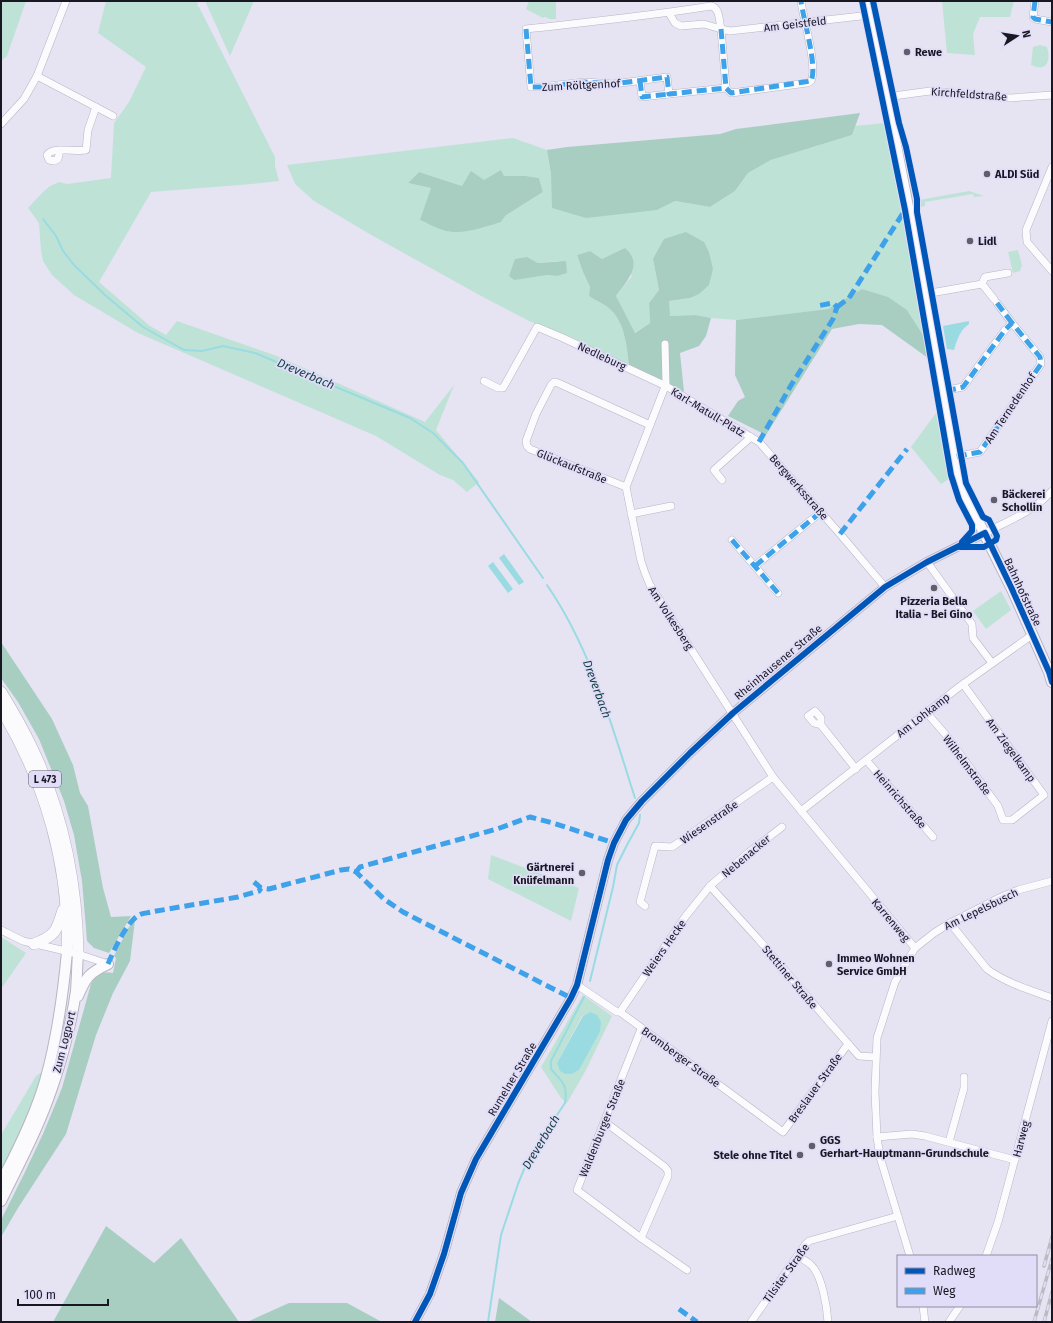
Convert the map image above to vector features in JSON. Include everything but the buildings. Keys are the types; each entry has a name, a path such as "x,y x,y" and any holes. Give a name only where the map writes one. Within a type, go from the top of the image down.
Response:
{"highway":[{"name":"Zum Logport","path":"1,692 33,748 50,792 66,846 76,912 78,954"},
{"name":"Zum Logport","path":"1,708 26,754 42,794 58,855 65,904 67,952"},
{"path":"34,944 47,939 58,928 65,904"}],"main road":[{"name":"Bahnhofstraße","path":"868,1 925,294 958,478 962,489 1012,589 1052,682"},
{"name":"Zum Logport","path":"1,1182 28,1126 45,1082 61,1005 67,952"},
{"name":"Zum Logport","path":"1,1201 36,1129 53,1088 68,1031 76,992 78,954"},
{"path":"72,1009 84,982 90,974 108,964"}],"street":[{"path":"1,124 24,99 37,76 66,1"},
{"path":"640,81 642,97 726,88 731,92 807,83 811,81 813,74 808,32 801,1"},
{"path":"1035,1 1033,17 1035,20 1052,22"},
{"path":"668,13 711,6 717,10 721,29 726,88"},
{"name":"Am Geistfeld","path":"668,13 675,24 681,26 704,24 730,31 870,15"},
{"name":"Zum Röltgenhof","path":"668,13 526,29 531,87 585,82 613,84 667,77 669,94"},
{"path":"37,76 113,116"},
{"name":"Kirchfeldstraße","path":"886,96 930,91 1010,98 1052,95"},
{"path":"60,150 86,150 88,130 96,107"},
{"path":"1052,168 1026,230 1027,242 1052,271"},
{"path":"925,294 982,284 985,277 1008,273"},
{"name":"Am Ternedenhof","path":"954,457 980,452 1041,364 1040,357 982,284"},
{"path":"942,391 963,387 1005,330 1012,323"},
{"name":"Nedleburg","path":"484,381 498,388 503,388 537,327 666,386"},
{"path":"626,487 666,386 665,344"},
{"name":"Glückaufstraße","path":"626,487 530,449 526,442 536,414 551,384 554,382 650,425"},
{"name":"Karl-Matull-Platz","path":"666,386 751,438"},
{"path":"722,480 714,470 751,438"},
{"name":"Bergwerksstraße","path":"751,438 759,442 768,452 885,587"},
{"name":"Am Volkesberg","path":"626,487 641,561 650,585 733,713"},
{"path":"985,533 1033,508 1044,501 1052,491"},
{"path":"631,514 671,506"},
{"path":"755,566 821,512"},
{"name":"Rheinhausener Straße","path":"614,843 626,820 642,802 690,753 733,713 885,587 927,562 985,533"},
{"path":"732,540 778,593"},
{"path":"927,562 972,624 973,638 992,663"},
{"name":"Am Lohkamp","path":"801,811 867,761 926,712 1032,635"},
{"name":"Am Ziegelkamp","path":"963,684 1044,795 1012,820 1004,820"},
{"name":"Wilhelmstraße","path":"926,712 946,735 998,806 1004,820"},
{"name":"Karrenweg","path":"733,713 773,777 915,948 895,982 877,1038 875,1057 877,1137 880,1157 910,1255"},
{"path":"821,725 856,769"},
{"name":"Heinrichstraße","path":"867,761 933,837"},
{"name":"Wiesenstraße","path":"645,906 640,902 655,846 672,847 773,777"},
{"name":"Nebenacker","path":"710,886 748,853 782,827"},
{"name":"Rumelner Straße","path":"415,1322 430,1294 444,1254 461,1193 476,1159 577,986 602,880 614,843"},
{"name":"Am Lepelsbusch","path":"915,948 950,923 997,899 1018,890 1052,881"},
{"name":"Weiers Hecke","path":"620,1012 685,917 710,886"},
{"name":"Stettiner Straße","path":"710,886 759,940 859,1056 875,1057"},
{"path":"950,923 987,969 995,975 1052,998"},
{"path":"1,930 23,941 78,954 108,964"},
{"name":"Bromberger Straße","path":"577,986 617,1012 620,1012 782,1132"},
{"name":"Harweg","path":"986,1255 998,1222 1052,1021"},
{"name":"Waldenburger Straße","path":"641,1028 577,1190 687,1270"},
{"name":"Breslauer Straße","path":"782,1132 848,1044"},
{"path":"949,1142 964,1088 964,1077"},
{"path":"605,1122 666,1167 668,1171 668,1176 641,1238"},
{"path":"877,1137 912,1134 925,1136 1015,1160"},
{"name":"Tilsiter Straße","path":"751,1322 809,1240 898,1216"},
{"path":"798,1256 810,1264 819,1278 828,1322"},
{"path":"923,1307 926,1322"},
{"path":"949,1322 959,1307"}],"green space":[{"path":"1,1 26,1 7,56 1,61"},
{"path":"106,1 197,1 197,6 199,7 275,157 275,166 279,181 151,192 99,282 150,326 166,335 177,321 277,356 425,422 454,385 436,430 479,482 467,492 453,480 440,475 376,436 138,333 74,295 52,275 43,261 39,223 28,208 50,186 59,182 67,184 111,178 114,123 129,102 146,67 98,33"},
{"path":"205,1 254,1 230,56"},
{"path":"529,1 556,1 556,19 543,18 526,9"},
{"path":"942,1 1014,1 1010,17 980,17 973,34 975,55 947,53"},
{"path":"1040,45 1047,47 1048,61 1044,66 1036,67 1031,65 1033,47"},
{"path":"860,113 852,135 771,160 748,173 735,191 710,207 675,201 657,210 586,218 552,208 551,174 547,150 720,134 736,129"},
{"path":"885,123 925,338 907,310 862,289 828,309 736,320 696,315 669,316 669,301 690,298 653,259 659,290 649,303 650,323 634,333 616,296 632,276 611,255 602,259 590,251 577,255 590,287 589,296 609,308 619,322 624,336 629,366 571,337 529,321 373,236 314,201 295,184 287,165 513,138 547,150 551,174 657,210 675,201 710,207 735,191 748,173 771,160 852,135 855,126","holes":["419,172 462,186 504,176 526,176 539,178 543,192 505,216 428,198 431,188 408,183","527,257 538,263 559,261 557,276 547,275"]},
{"path":"501,170 504,176 526,176 539,178 543,192 505,216 501,222 472,230 450,232 420,220 431,188 408,183 419,172 462,186 471,171 484,180"},
{"path":"969,191 984,196 974,197 973,194 925,202 925,206 921,207 919,200"},
{"path":"686,232 704,242 709,252 713,269 709,285 699,294 690,298 669,301 670,316 696,315 711,318 706,336 699,346 680,353 684,392 629,366 624,336 619,322 609,308 589,296 590,287 577,255 590,251 602,259 625,248 631,254 633,260 632,272 616,296 635,333 650,323 649,303 659,290 653,259 664,239"},
{"path":"1018,250 1022,265 1020,271 1013,273 1008,252"},
{"path":"527,257 538,263 566,261 567,273 557,276 547,275 514,280 509,276 515,259"},
{"path":"862,289 888,297 907,310 925,338 928,358 882,325 859,324 832,329 766,435 728,416 738,401 745,397 735,375 736,320 828,309"},
{"path":"936,413 949,479 941,484 911,447"},
{"path":"1001,591 1011,610 986,629 973,611"},
{"path":"1,642 52,719 73,765 80,793 88,806 103,888 111,917 131,916 109,953 94,948 87,941 82,881 74,835 64,801 39,739 18,702 1,678"},
{"path":"491,855 579,888 571,921 488,879"},
{"path":"135,920 130,961 113,993 96,1035 66,1134 1,1237 1,1220 43,1134 62,1088 91,984 100,974 113,973 116,958 114,956 129,927"},
{"path":"1,937 26,953 1,989"},
{"path":"583,995 612,1016 586,1070 567,1103 561,1098 541,1067","holes":["590,1012 600,1032 579,1070 572,1074 557,1063 582,1016"]},
{"path":"42,1072 29,1110 1,1172 1,1135 36,1076"},
{"path":"106,1226 154,1263 181,1238 239,1322 53,1322"},
{"path":"499,1298 532,1322 495,1322"},
{"path":"289,1303 347,1303 382,1322 247,1322"}],"water":[{"path":"969,321 969,324 963,329 959,336 954,350 947,349 943,326"},
{"path":"504,554 524,582 519,585 499,558"},
{"path":"493,562 513,589 508,593 488,566"},
{"path":"590,1012 597,1015 601,1022 600,1032 579,1070 572,1074 565,1074 560,1071 557,1063 583,1016"}],"waterway":[{"name":"Dreverbach","path":"43,219 56,236 63,251 74,265 105,295 143,327 184,350 202,351 223,346 255,353 410,418 433,433 463,463 543,578"},
{"name":"Dreverbach","path":"547,585 576,635 599,688 635,798"},
{"name":"Dreverbach","path":"590,981 617,865 639,823 640,815"},
{"name":"Dreverbach","path":"488,1322 501,1235 518,1184 529,1157 565,1103 565,1087 551,1069 551,1061 584,997"}],"railway":[{"path":"1044,1266 1052,1237"},
{"path":"1034,1322 1052,1259"},
{"path":"1044,1322 1052,1292"}],"marked path":[{"path":"526,29 531,87 585,82 613,84 667,77 669,94 726,88 731,93 811,81 813,65 801,1"},
{"path":"1035,1 1033,17 1035,19 1052,22"},
{"path":"721,29 726,88"},
{"path":"640,81 642,97 669,94"},
{"path":"837,307 849,298 905,210"},
{"path":"759,442 790,387 833,319 837,307 833,303 817,306"},
{"path":"997,303 1012,323"},
{"path":"946,391 963,387 1005,330 1012,323 1040,357 1041,364 980,452 954,457"},
{"path":"840,534 907,449"},
{"path":"755,566 821,512"},
{"path":"732,540 778,593"},
{"path":"356,872 360,867 497,829 530,817 614,843"},
{"path":"254,882 261,888 269,889 349,869 356,872 384,899 403,912 571,998"},
{"path":"108,964 125,930 134,918 140,914 238,897 259,891 261,888"},
{"path":"679,1309 697,1322"}],"cycle path":[{"path":"862,1 905,210 951,475 959,500 972,525 972,531 962,542"},
{"path":"873,1 917,199 917,212 966,483 983,517 989,520 997,536 996,540 984,547 960,547"},
{"path":"415,1322 430,1294 444,1254 461,1193 476,1159 571,998 577,985 608,860 614,843 626,820 642,801 733,713 885,587 927,562 985,533 1012,589 1052,682"}],"place":[{"name":"Rewe","path":"907,52"},
{"name":"ALDI Süd","path":"987,174"},
{"name":"Lidl","path":"970,241"},
{"name":"Bäckerei Schollin","path":"994,500"},
{"name":"Pizzeria Bella Italia - Bei Gino","path":"934,588"},
{"name":"Gärtnerei Knüfelmann","path":"582,873"},
{"name":"Immeo Wohnen Service GmbH","path":"829,964"},
{"name":"GGS Gerhart-Hauptmann-Grundschule","path":"812,1146"},
{"name":"Stele ohne Titel","path":"800,1155"}]}
